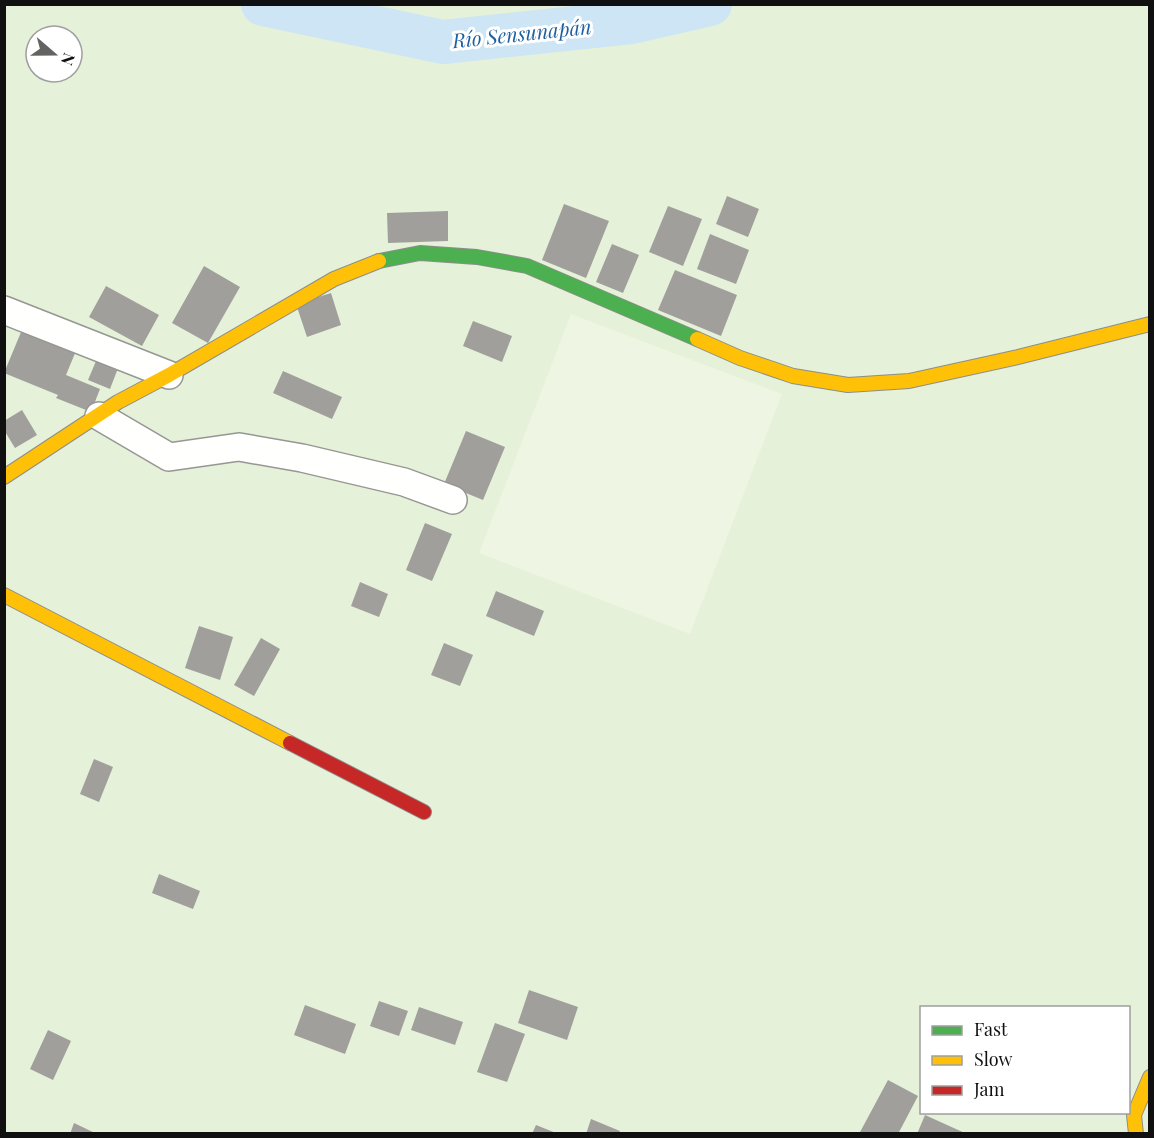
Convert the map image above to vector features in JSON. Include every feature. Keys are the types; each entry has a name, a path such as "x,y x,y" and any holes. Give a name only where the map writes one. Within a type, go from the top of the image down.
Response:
{"street":[{"path":"4,477 118,402 334,279 377,262 420,253 477,257 527,266 740,358 793,376 848,385 909,381 1018,357 1149,324"},
{"path":"4,310 169,375"},
{"path":"99,416 169,457 239,447 302,458 404,482 453,500"},
{"path":"4,595 424,812"},
{"path":"1136,1134 1134,1115 1149,1077"}],"green space":[{"path":"5,5 1149,5 1149,1133 5,1133"},
{"path":"571,314 782,394 690,634 479,553"}],"building":[{"path":"727,196 759,209 748,237 716,224"},
{"path":"564,204 609,221 586,278 542,260"},
{"path":"668,206 702,219 683,266 649,252"},
{"path":"448,211 448,241 388,243 387,213"},
{"path":"710,234 749,250 736,284 697,269"},
{"path":"612,244 639,255 623,293 596,282"},
{"path":"204,266 240,287 208,343 172,323"},
{"path":"675,270 737,295 721,336 658,310"},
{"path":"106,286 159,315 142,346 89,317"},
{"path":"331,293 341,325 307,337 296,304"},
{"path":"473,321 512,336 502,362 463,346"},
{"path":"24,325 78,346 66,375 100,389 91,412 56,398 58,395 4,373"},
{"path":"99,354 120,363 110,389 88,380"},
{"path":"283,371 342,397 332,419 273,393"},
{"path":"22,410 37,435 15,448 4,430 4,421"},
{"path":"466,431 505,447 483,500 444,484"},
{"path":"425,523 452,534 432,581 406,570"},
{"path":"360,582 388,594 379,617 351,606"},
{"path":"496,591 544,611 534,636 486,616"},
{"path":"199,626 233,637 220,680 185,668"},
{"path":"261,638 280,649 254,696 234,685"},
{"path":"444,643 473,655 460,686 431,675"},
{"path":"94,759 113,767 99,802 80,794"},
{"path":"159,874 200,891 193,909 152,893"},
{"path":"529,990 578,1007 567,1040 518,1023"},
{"path":"379,1001 408,1011 399,1036 370,1026"},
{"path":"305,1005 356,1024 345,1054 294,1035"},
{"path":"419,1007 463,1022 455,1045 411,1030"},
{"path":"495,1023 525,1034 507,1082 477,1072"},
{"path":"48,1030 71,1041 53,1080 30,1069"},
{"path":"888,1080 918,1096 898,1134 859,1134"},
{"path":"925,1115 967,1134 917,1134"},
{"path":"591,1119 620,1131 619,1134 586,1134"},
{"path":"74,1123 97,1134 70,1134"},
{"path":"536,1125 556,1133 556,1134 532,1134"}],"waterway":[{"name":"Río Sensunapán","path":"263,4 443,42 631,22 710,4"}],"traffic: fast":[{"path":"379,261 420,253 477,257 527,266 697,339"}],"traffic: slow":[{"path":"4,477 118,402 334,279 379,261"},
{"path":"697,339 740,358 793,376 848,385 909,381 1150,324"},
{"path":"4,595 290,743"},
{"path":"1136,1134 1134,1115 1150,1077"}],"traffic: jam":[{"path":"290,743 424,812"}]}
